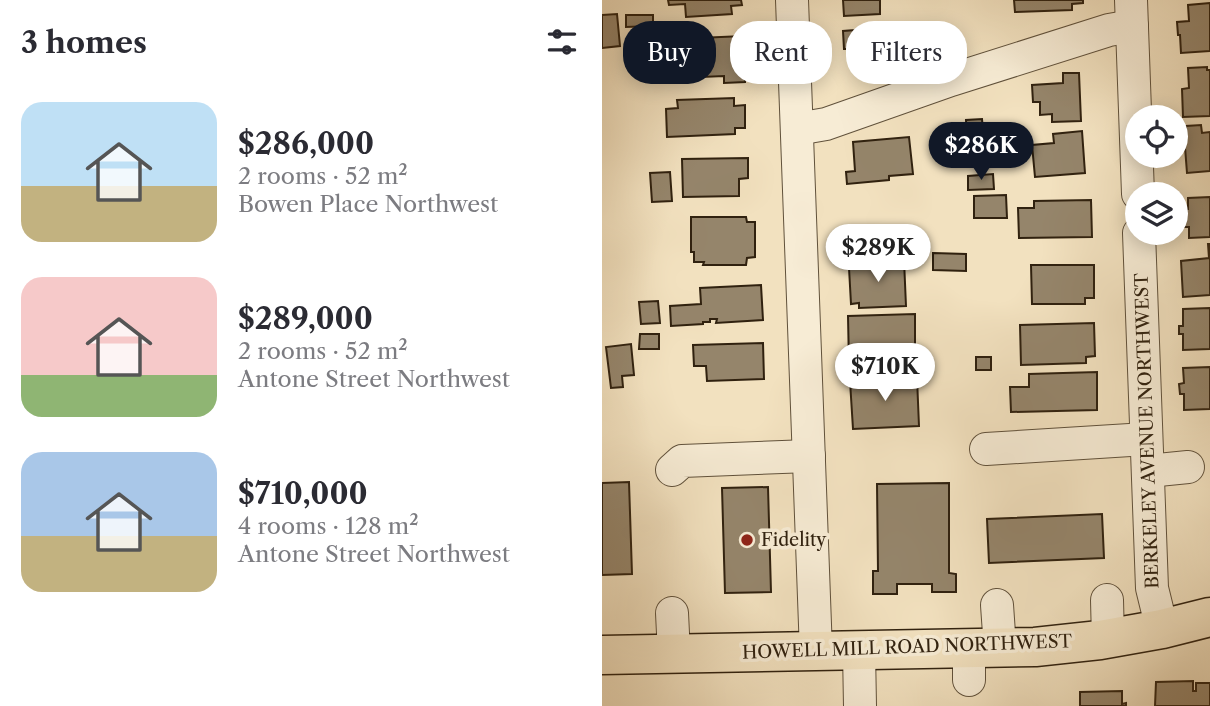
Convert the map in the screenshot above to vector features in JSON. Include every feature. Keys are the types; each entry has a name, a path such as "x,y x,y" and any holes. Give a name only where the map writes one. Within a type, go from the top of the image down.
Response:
{"main road":[{"name":"HOWELL MILL ROAD NORTHWEST","path":"602,655 859,651 979,659 1035,646 1108,639 1210,617"}],"street":[{"path":"792,0 816,652"},
{"path":"797,129 826,124 951,79 1109,30 1131,13"},
{"path":"1131,13 1138,182"},
{"name":"BERKELEY AVENUE NORTHWEST","path":"1139,245 1152,588 1162,629"},
{"path":"986,449 1146,439"},
{"path":"672,470 682,461 808,456"},
{"path":"1148,471 1188,467"},
{"path":"1107,600 1108,639"},
{"path":"979,659 998,605"},
{"path":"672,613 674,654"},
{"path":"859,651 860,706"}],"building":[{"path":"668,0 741,0 742,5 731,6 732,14 686,17 685,4 669,5"},
{"path":"843,0 880,0 880,14 844,16"},
{"path":"1014,0 1083,0 1083,3 1072,4 1072,10 1015,12"},
{"path":"1210,3 1210,51 1181,53 1177,22 1189,21 1188,5"},
{"path":"617,14 620,46 602,48 602,15"},
{"path":"626,15 653,15 653,21 626,21"},
{"path":"843,31 846,31 846,49 844,49"},
{"path":"716,37 730,37 730,83 724,83 724,76 716,76"},
{"path":"1207,67 1207,70 1210,70 1210,116 1188,117 1188,105 1183,105 1182,89 1189,88 1188,68"},
{"path":"1063,73 1079,73 1081,121 1052,122 1052,114 1040,115 1040,102 1033,102 1032,85 1063,83"},
{"path":"734,98 734,106 745,105 745,128 735,128 735,134 667,137 666,109 678,108 677,100"},
{"path":"982,119 984,142 967,144 966,120"},
{"path":"1201,125 1202,133 1210,132 1210,171 1187,173 1188,126"},
{"path":"1082,131 1085,173 1035,177 1032,145 1054,143 1053,134"},
{"path":"961,134 962,165 946,166 944,135"},
{"path":"909,137 913,174 889,176 889,180 847,184 846,172 855,171 853,142"},
{"path":"748,158 748,178 739,179 739,196 683,197 682,159"},
{"path":"670,172 672,201 652,202 650,173"},
{"path":"993,174 994,189 968,190 968,176"},
{"path":"1006,195 1007,218 974,218 974,196"},
{"path":"1210,197 1210,237 1189,238 1188,198"},
{"path":"1091,200 1092,237 1019,238 1018,208 1034,208 1034,201"},
{"path":"691,217 746,217 747,222 755,222 755,257 747,258 746,265 703,265 704,262 694,262 694,252 691,252"},
{"path":"1210,244 1210,295 1183,297 1181,261 1209,258"},
{"path":"933,253 966,254 966,271 933,270"},
{"path":"904,260 906,306 859,308 859,303 851,304 849,268 857,267 857,262"},
{"path":"1031,265 1094,265 1094,298 1085,298 1085,304 1032,304"},
{"path":"761,285 763,320 716,323 717,319 710,319 710,322 703,324 671,326 670,306 701,304 700,288"},
{"path":"658,301 660,323 641,324 639,302"},
{"path":"1210,308 1210,349 1183,350 1183,334 1179,334 1179,326 1183,326 1183,309"},
{"path":"915,314 915,363 849,365 848,316"},
{"path":"1094,323 1095,356 1086,357 1086,363 1021,365 1020,325"},
{"path":"640,334 659,334 659,349 639,349"},
{"path":"763,343 764,379 707,381 706,366 694,366 693,345"},
{"path":"631,344 634,375 622,376 623,387 611,388 606,347"},
{"path":"976,357 991,357 991,370 976,370"},
{"path":"1210,367 1210,409 1184,410 1184,394 1180,394 1179,384 1184,383 1183,368"},
{"path":"1097,372 1097,410 1011,412 1010,387 1029,387 1029,374"},
{"path":"917,378 919,426 853,429 850,381"},
{"path":"629,482 632,574 602,575 602,483"},
{"path":"949,483 949,573 956,574 956,592 932,592 932,584 897,584 897,594 873,594 873,571 878,571 877,484"},
{"name":"Fidelity","path":"768,487 771,592 725,593 722,488"},
{"path":"1102,514 1104,558 989,563 987,519"},
{"path":"1193,681 1193,691 1196,691 1196,683 1210,683 1210,706 1155,706 1156,682"},
{"path":"1122,691 1122,704 1126,703 1126,706 1080,706 1080,692"}],"place":[{"name":"Fidelity","path":"747,540"}]}
